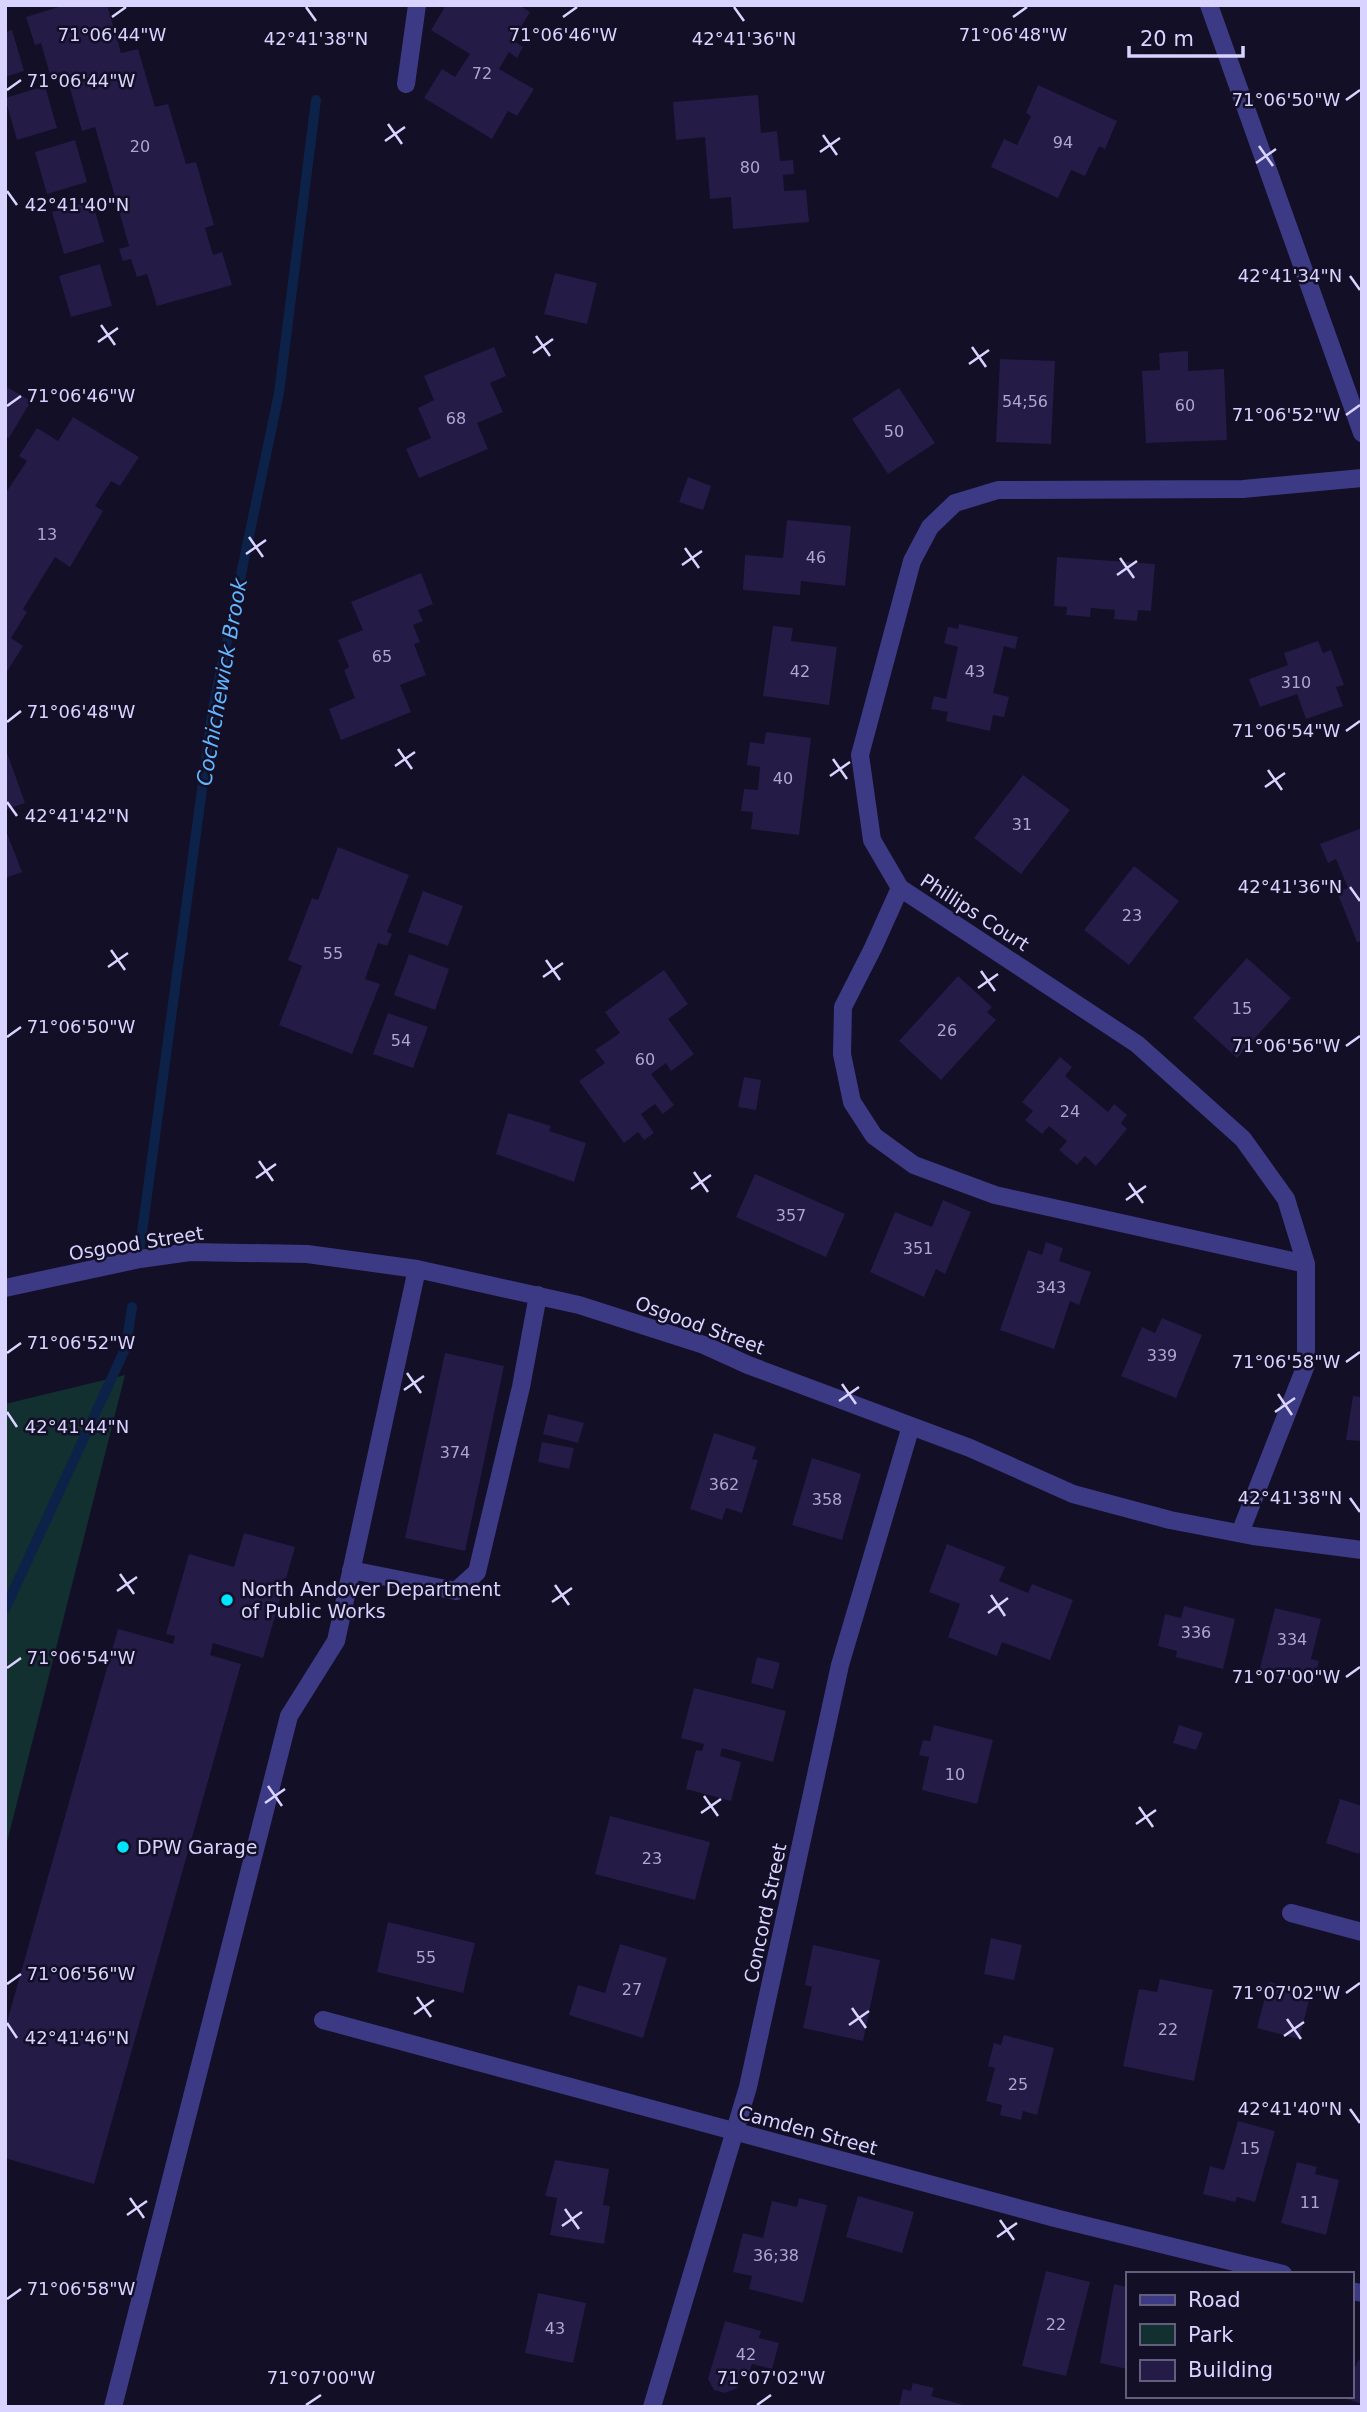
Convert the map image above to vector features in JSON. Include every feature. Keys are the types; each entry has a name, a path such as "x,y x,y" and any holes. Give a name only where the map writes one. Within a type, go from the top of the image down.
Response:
{"street":[{"path":"406,84 417,5"},
{"path":"1209,5 1362,433"},
{"name":"Phillips Court","path":"1240,1533 1306,1365 1306,1264 1286,1199 1243,1139 1137,1044 900,888 872,840 860,755 912,561 930,527 955,503 998,490 1243,489 1362,478"},
{"path":"900,888 843,1007 842,1054 852,1102 874,1136 914,1165 995,1195 1306,1264"},
{"name":"Osgood Street","path":"5,1288 117,1264 190,1252 286,1253 417,1269 579,1306 704,1345 748,1365 970,1448 1073,1494 1170,1520 1362,1550"},
{"path":"113,2407 289,1716 336,1641 417,1269"},
{"path":"351,1570 456,1591 477,1572 521,1387 538,1296"},
{"name":"Concord Street","path":"652,2407 748,2087 840,1665 911,1426"},
{"path":"1291,1913 1362,1932"},
{"name":"Camden Street","path":"323,2020 1055,2218 1275,2272"}],"green space":[{"path":"125,1375 5,1850 5,1404"}],"building":[{"path":"65,5 107,5 121,53 138,49 155,107 168,104 186,164 196,162 214,225 205,228 213,255 222,252 232,285 157,306 147,274 137,277 131,259 123,261 119,249 129,246 95,127 82,131 65,71 50,75 41,43 35,45 26,17"},
{"path":"446,5 519,5 530,12 513,40 523,47 517,58 509,52 499,69 534,89 517,116 508,111 492,139 424,98 442,69 455,77 470,54 431,30"},
{"path":"12,30 24,71 5,77 5,32"},
{"path":"1038,85 1117,121 1105,149 1099,146 1085,176 1071,170 1058,198 991,167 1004,139 1017,145 1031,116 1026,113"},
{"path":"45,86 57,128 17,140 5,98"},
{"path":"758,95 761,133 777,131 780,161 793,160 794,174 783,175 784,191 806,190 809,222 733,229 731,197 710,199 705,137 676,140 673,102"},
{"path":"75,140 87,182 47,194 35,152"},
{"path":"92,201 104,242 64,254 52,212"},
{"path":"100,264 112,306 71,317 59,276"},
{"path":"555,273 597,283 587,324 544,314"},
{"path":"494,347 506,376 490,383 503,412 477,423 488,449 419,478 406,449 431,438 418,408 434,400 424,376"},
{"path":"1188,351 1188,371 1224,369 1227,440 1146,443 1142,371 1160,370 1159,353"},
{"path":"1000,359 1055,361 1051,444 996,442"},
{"path":"5,386 31,401 9,438 5,436"},
{"path":"899,388 935,443 888,474 852,419"},
{"path":"73,417 139,457 120,486 111,481 95,506 103,511 70,567 55,557 23,609 27,612 11,638 23,646 5,675 5,494 27,461 19,456 37,428 58,441"},
{"path":"688,477 711,486 703,510 679,502"},
{"path":"787,520 851,526 845,586 801,581 800,595 743,590 745,555 783,558"},
{"path":"1057,557 1155,564 1151,611 1138,610 1137,621 1114,619 1115,610 1091,608 1090,617 1066,615 1067,607 1054,606"},
{"path":"421,573 433,604 418,610 423,621 413,625 420,642 414,644 426,675 400,685 411,712 341,740 329,709 355,698 344,670 349,667 338,640 363,630 351,602"},
{"path":"959,624 1018,637 1015,649 1004,646 993,693 1009,697 1004,717 993,715 990,731 946,721 948,712 931,709 934,696 946,699 958,647 944,643 948,627 958,629"},
{"path":"773,626 793,628 791,641 837,647 829,705 763,696"},
{"path":"1318,641 1323,653 1331,650 1344,685 1336,687 1343,706 1306,719 1297,694 1260,707 1249,679 1288,665 1284,653"},
{"path":"766,732 811,738 799,835 751,829 753,812 741,811 744,789 758,790 760,767 747,765 750,742 764,744"},
{"path":"5,747 25,803 5,810"},
{"path":"1023,775 1070,810 1021,874 974,838"},
{"path":"5,828 22,872 5,878"},
{"path":"1362,828 1362,941 1357,942 1337,892 1348,888 1336,859 1328,863 1320,844"},
{"path":"338,847 409,875 387,932 392,934 387,946 378,943 365,979 380,984 352,1054 279,1025 302,966 288,960 312,898 318,900"},
{"path":"1134,866 1179,901 1129,965 1084,930"},
{"path":"423,891 463,906 448,946 408,932"},
{"path":"409,954 449,969 435,1010 394,995"},
{"path":"1247,958 1291,998 1237,1058 1193,1018"},
{"path":"664,970 688,1004 668,1019 694,1054 671,1071 666,1063 651,1074 674,1105 663,1114 655,1104 641,1114 654,1133 644,1140 638,1132 624,1143 579,1081 605,1063 595,1050 620,1033 605,1012"},
{"path":"958,976 992,1007 987,1012 996,1020 941,1080 899,1041"},
{"path":"388,1013 428,1027 413,1068 373,1054"},
{"path":"1060,1057 1072,1067 1065,1076 1108,1112 1114,1104 1127,1115 1121,1123 1127,1129 1096,1166 1085,1156 1077,1165 1059,1150 1067,1141 1049,1126 1042,1134 1025,1120 1033,1111 1022,1102"},
{"path":"744,1077 761,1080 756,1110 738,1107"},
{"path":"508,1113 551,1126 549,1131 586,1143 574,1182 496,1154"},
{"path":"755,1174 845,1214 826,1257 736,1217"},
{"path":"943,1200 971,1212 945,1274 936,1269 924,1297 870,1272 895,1212 932,1227"},
{"path":"1046,1242 1063,1248 1059,1261 1091,1272 1079,1305 1070,1301 1054,1349 1000,1330 1028,1250 1042,1255"},
{"path":"1162,1318 1202,1335 1176,1398 1121,1376 1142,1327 1155,1333"},
{"path":"445,1353 504,1366 465,1551 405,1538"},
{"path":"1353,1396 1362,1397 1362,1441 1346,1440"},
{"path":"548,1414 584,1423 578,1443 543,1434"},
{"path":"714,1433 756,1447 752,1459 758,1460 742,1513 726,1508 722,1520 690,1509"},
{"path":"542,1442 574,1448 569,1469 538,1462"},
{"path":"812,1458 861,1474 842,1540 792,1525"},
{"name":"DPW Garage","path":"244,1533 295,1547 263,1658 213,1643 210,1655 241,1664 94,2184 5,2158 5,2029 118,1629 173,1644 175,1636 166,1634 189,1554 234,1567"},
{"path":"947,1544 1005,1567 999,1581 1028,1593 1032,1584 1073,1600 1050,1660 1002,1642 997,1656 948,1637 960,1604 929,1592"},
{"path":"1184,1606 1235,1619 1223,1669 1176,1657 1177,1651 1158,1646 1165,1614 1181,1618"},
{"path":"1275,1608 1321,1619 1311,1659 1319,1661 1313,1685 1259,1672"},
{"path":"757,1657 780,1663 773,1689 751,1683"},
{"path":"694,1688 786,1711 773,1762 722,1748 720,1756 741,1762 731,1801 686,1789 696,1750 702,1751 704,1744 681,1738"},
{"path":"934,1725 993,1740 977,1804 922,1790 929,1757 919,1755 923,1740 930,1741"},
{"path":"1179,1725 1203,1733 1196,1750 1173,1743"},
{"path":"1340,1799 1362,1806 1362,1845 1359,1854 1326,1843"},
{"path":"610,1816 710,1842 695,1900 595,1874"},
{"path":"388,1922 475,1943 463,1993 377,1972"},
{"path":"991,1938 1022,1945 1014,1980 984,1974"},
{"path":"620,1944 667,1958 643,2038 569,2015 578,1985 605,1993"},
{"path":"813,1945 880,1960 863,2041 803,2028 812,1987 805,1985"},
{"path":"1160,1979 1213,1990 1194,2081 1123,2066 1139,1989 1157,1992"},
{"path":"1269,1982 1311,1993 1299,2039 1257,2028"},
{"path":"1004,2035 1054,2048 1037,2115 1023,2111 1021,2120 1000,2115 1002,2105 986,2101 995,2068 988,2066 994,2043 1001,2045"},
{"path":"1238,2121 1275,2131 1255,2202 1237,2197 1235,2202 1203,2194 1210,2166 1224,2170"},
{"path":"555,2160 609,2169 603,2205 610,2206 604,2244 550,2235 557,2198 545,2196"},
{"path":"1297,2162 1317,2167 1315,2174 1339,2180 1326,2235 1281,2223"},
{"path":"858,2196 914,2212 902,2253 846,2237"},
{"path":"799,2198 827,2205 803,2303 749,2289 752,2276 733,2272 743,2233 763,2238 772,2201 797,2207"},
{"path":"1046,2271 1090,2282 1066,2376 1022,2366"},
{"path":"1114,2284 1126,2287 1126,2369 1100,2363"},
{"path":"538,2293 586,2303 573,2363 525,2353"},
{"path":"725,2321 761,2331 759,2338 779,2343 772,2369 752,2364 749,2374 741,2372 737,2388 725,2393 714,2390 708,2379"},
{"path":"1358,2360 1362,2361 1362,2404 1344,2398 1353,2398 1353,2373"},
{"path":"913,2383 934,2388 931,2396 971,2407 899,2407 903,2389 911,2391"}],"waterway":[{"name":"Cochichewick Brook","path":"138,1262 213,708 279,393 316,100"},
{"name":"Cochichewick Brook","path":"5,1609 126,1347 132,1307"}],"place":[{"name":"North Andover Department of Public Works","path":"227,1600"},
{"name":"DPW Garage","path":"123,1847"}]}
